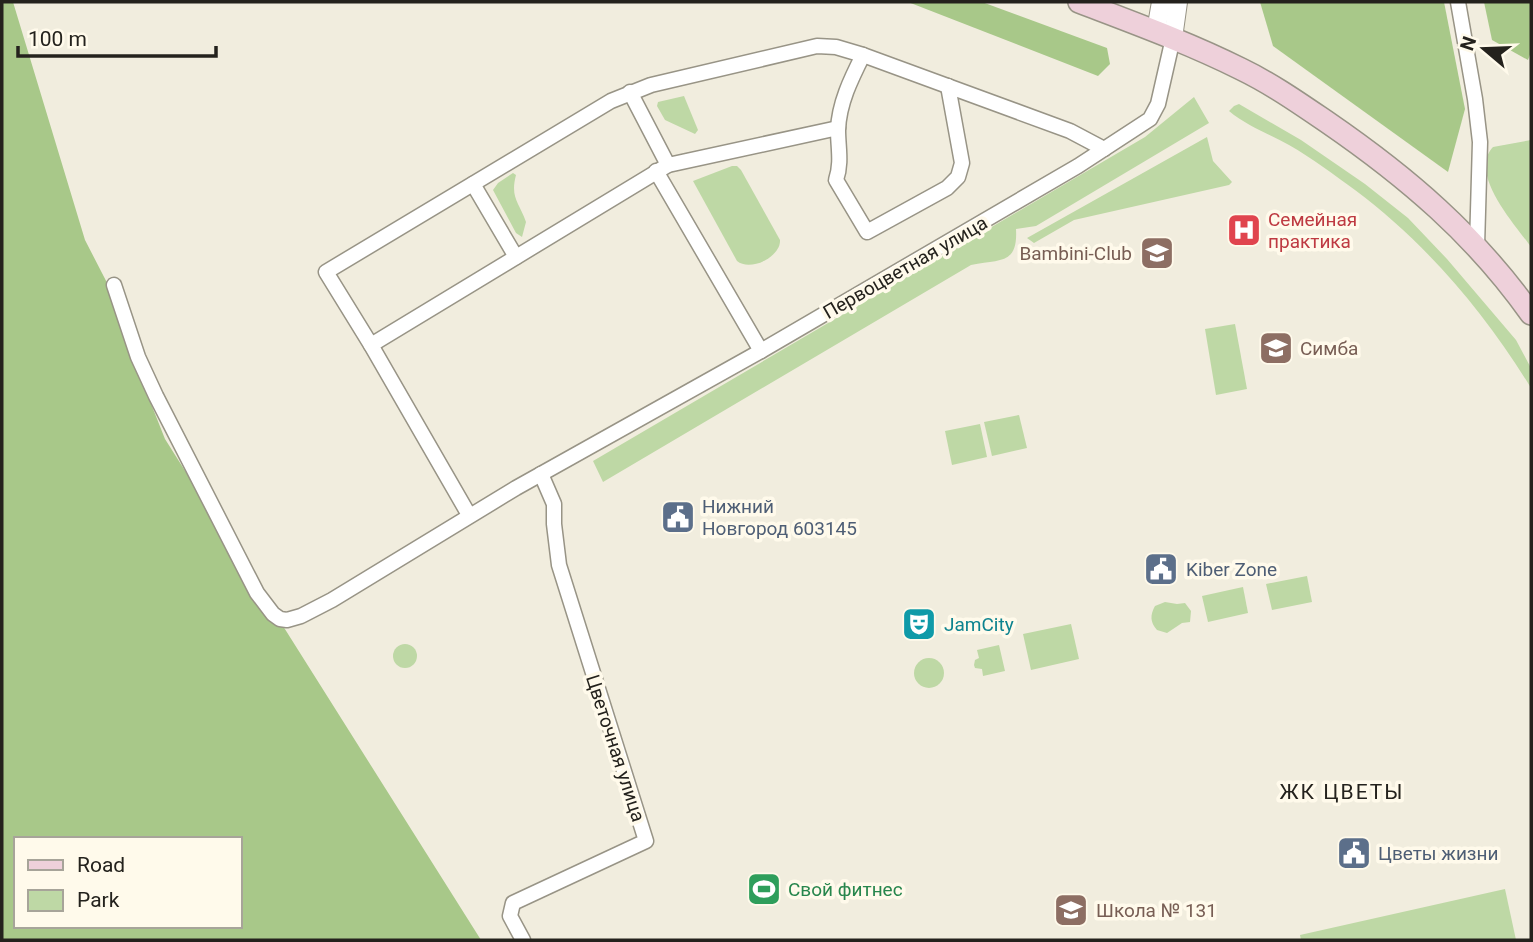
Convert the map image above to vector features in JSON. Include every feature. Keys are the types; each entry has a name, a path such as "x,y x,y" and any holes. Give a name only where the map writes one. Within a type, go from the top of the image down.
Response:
{"main road":[{"path":"1080,2 1164,34 1243,70 1288,96 1360,145 1427,197 1477,246 1503,275 1531,314"}],"street":[{"path":"1161,2 1164,34"},
{"path":"1164,34 1178,2"},
{"path":"1458,2 1480,142 1477,246"},
{"name":"Первоцветная улица","path":"114,285 138,357 156,396 257,593 272,614 287,620 311,611 470,515 761,351 1104,149 1150,118 1158,104 1164,34"},
{"path":"470,515 326,272 611,101 651,85 817,46 836,47 1070,131 1104,149"},
{"path":"863,55 847,87 838,128 840,167 836,180 867,232 947,188 958,177 962,163 948,86"},
{"path":"630,92 662,168 761,351"},
{"path":"371,345 662,168 838,128"},
{"path":"473,184 516,257"},
{"name":"Цветочная улица","path":"523,940 510,916 513,903 646,841 559,565 554,504 541,474"}],"green space":[{"path":"2,2 13,2 85,240 136,339 136,366 165,439 481,940 2,940"},
{"path":"908,2 982,2 1107,48 1110,64 1098,76"},
{"path":"1260,2 1444,2 1465,109 1448,172 1273,46"},
{"path":"1484,2 1531,2 1531,52 1528,60 1492,40"},
{"path":"684,96 698,130 695,134 665,120 657,106 658,102"},
{"path":"1194,97 1209,123 1036,226 1016,229 1016,241 1010,255 999,260 971,265 603,482 593,461 1145,137"},
{"path":"1239,104 1301,140 1365,184 1408,218 1516,340 1531,368 1531,388 1474,306 1430,256 1355,190 1289,145 1229,111"},
{"path":"1207,137 1213,161 1232,182 1229,185 1074,220 1034,243 1027,238"},
{"path":"1531,140 1531,247 1505,212 1486,171 1487,158 1493,147"},
{"path":"732,166 741,170 780,240 776,252 757,264 749,265 737,261 693,181"},
{"path":"513,173 516,175 516,200 526,222 522,237 516,233 493,190"},
{"path":"1235,324 1247,389 1216,395 1205,329"},
{"path":"1019,415 1027,448 992,456 984,422"},
{"path":"980,424 987,457 952,465 945,431"},
{"path":"1307,576 1312,602 1272,610 1266,584"},
{"path":"1243,587 1248,613 1208,622 1202,596"},
{"path":"1165,602 1185,603 1191,611 1190,622 1182,623 1167,633 1157,630 1152,621 1152,612 1155,606"},
{"path":"1071,624 1079,659 1031,670 1023,634"},
{"path":"400,644 410,644 417,651 417,661 410,668 400,668 393,661 393,651"},
{"path":"999,645 1005,671 983,676 982,669 975,668 974,665 979,658 977,650"},
{"path":"929,658 940,662 944,673 940,684 929,688 918,684 914,673 918,662"},
{"path":"1505,889 1516,940 1301,940 1300,935"}],"place":[{"name":"Семейная практика","path":"1244,230"},
{"name":"Bambini-Club","path":"1157,253"},
{"name":"Симба","path":"1276,348"},
{"name":"Нижний Новгород 603145","path":"678,517"},
{"name":"Kiber Zone","path":"1161,569"},
{"name":"JamCity","path":"919,624"},
{"name":"Цветы жизни","path":"1354,853"},
{"name":"Свой фитнес","path":"764,889"},
{"name":"Школа № 131","path":"1071,910"}],"district":[{"name":"ЖК ЦВЕТЫ","path":"1342,792"}]}
